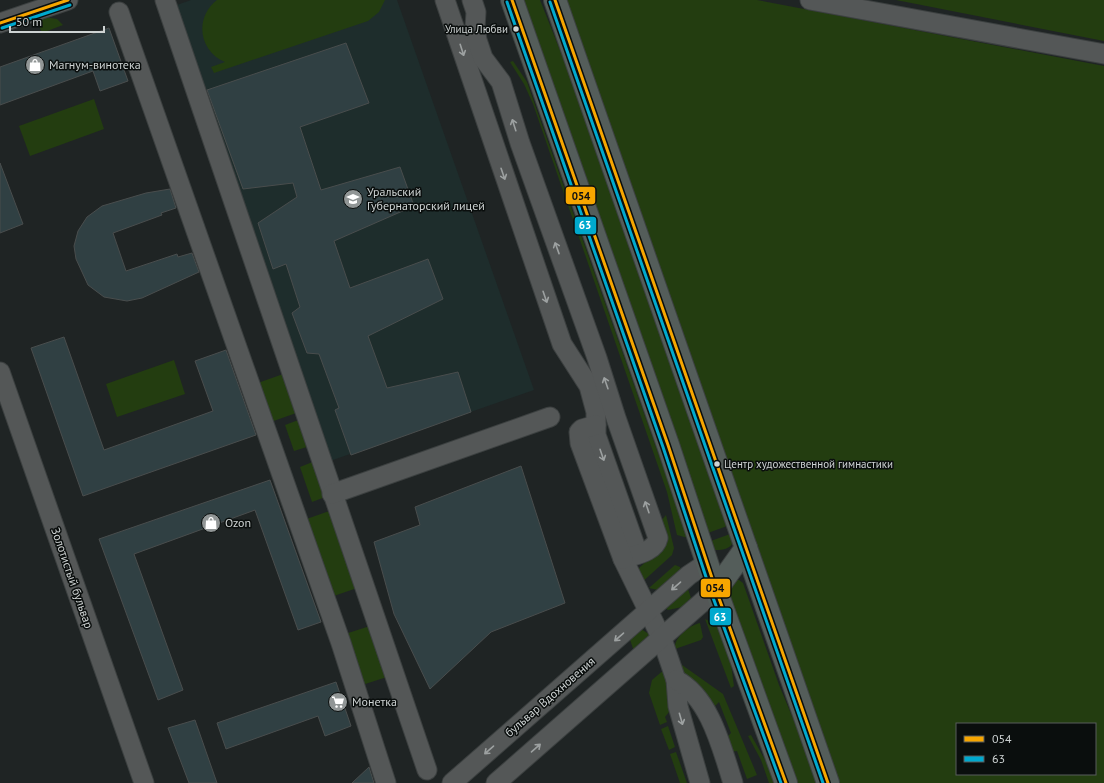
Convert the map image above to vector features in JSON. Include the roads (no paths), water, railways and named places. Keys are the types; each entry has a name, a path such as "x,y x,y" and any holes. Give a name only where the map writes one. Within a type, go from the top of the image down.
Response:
{"main road":[{"path":"512,0 668,445 716,590 786,783"},
{"path":"555,0 828,783"},
{"path":"707,563 746,548"},
{"path":"716,590 746,548"}],"street":[{"path":"0,24 68,0"},
{"path":"165,0 427,770"},
{"path":"445,0 562,344 589,386 596,412 596,435 601,453 648,611 662,639 676,680 678,706 699,778 727,765"},
{"path":"472,0 476,12 475,28 477,40 483,58 501,82 520,142 609,392 616,418 658,538 657,544 650,550 631,556"},
{"path":"810,0 1104,54"},
{"path":"119,12 341,643 386,783"},
{"name":"Золотистый бульвар","path":"0,372 144,783"},
{"path":"332,494 550,417"},
{"name":"бульвар Вдохновения","path":"452,783 689,575 707,563"},
{"path":"496,783 662,639 716,590"},
{"path":"676,680 686,685 700,700 708,714 733,783"}],"place":[{"name":"Улица Любви","path":"516,29"},
{"name":"Магнум-винотека","path":"35,65"},
{"name":"Уральский Губернаторский лицей","path":"353,199"},
{"name":"Центр художественной гимнастики","path":"717,464"},
{"name":"Ozon","path":"211,523"},
{"name":"Монетка","path":"338,702"}]}
